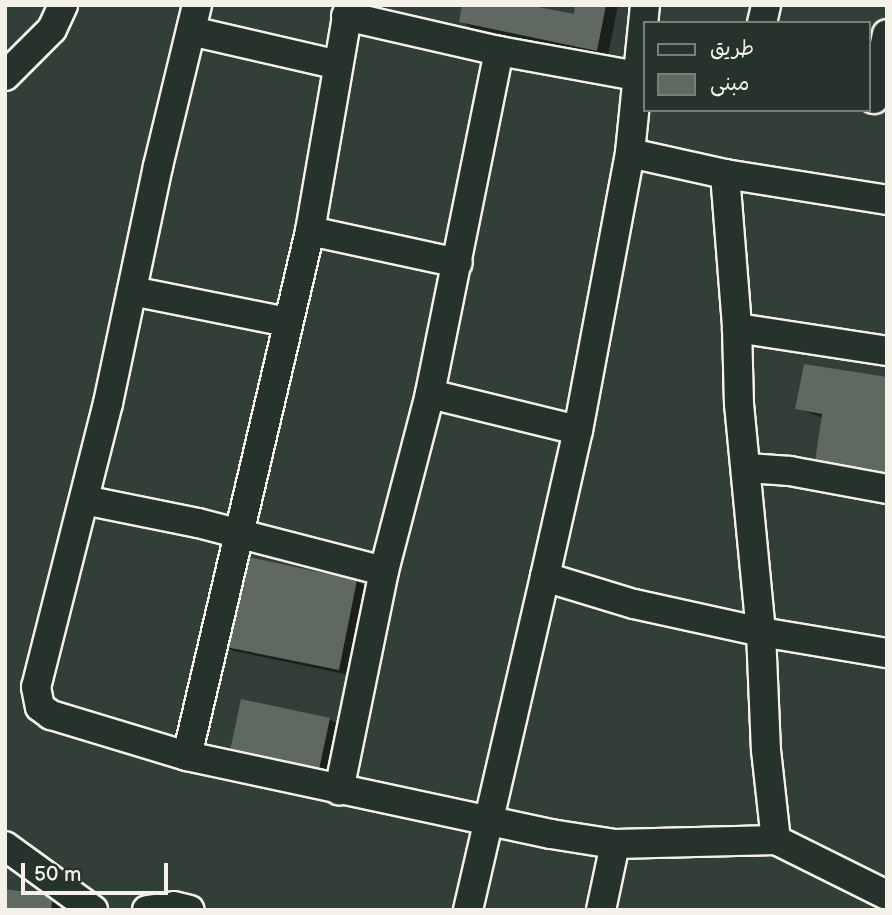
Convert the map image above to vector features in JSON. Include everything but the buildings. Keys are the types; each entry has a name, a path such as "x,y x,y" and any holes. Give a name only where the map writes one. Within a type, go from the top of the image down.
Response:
{"street":[{"path":"5,76 52,29 63,5"},
{"path":"468,910 578,430 630,153 645,5"},
{"path":"187,756 310,231 347,11 499,51 636,76"},
{"path":"338,65 194,18 158,166 84,500 36,687 40,707 51,715 187,756 490,823 615,844 776,840 887,895"},
{"path":"877,99 887,34"},
{"path":"339,790 384,571 430,394 499,51"},
{"path":"630,153 725,174 887,200"},
{"path":"725,174 740,404 761,632 766,750 776,840"},
{"path":"310,231 458,263"},
{"path":"132,291 287,322"},
{"path":"737,328 887,351"},
{"path":"430,394 578,430"},
{"path":"748,468 790,471 887,489"},
{"path":"84,500 240,533 384,571"},
{"path":"545,578 634,604 761,632 887,653"},
{"path":"601,910 615,844"},
{"path":"5,846 93,910"},
{"path":"147,910 174,906 190,910"}]}
